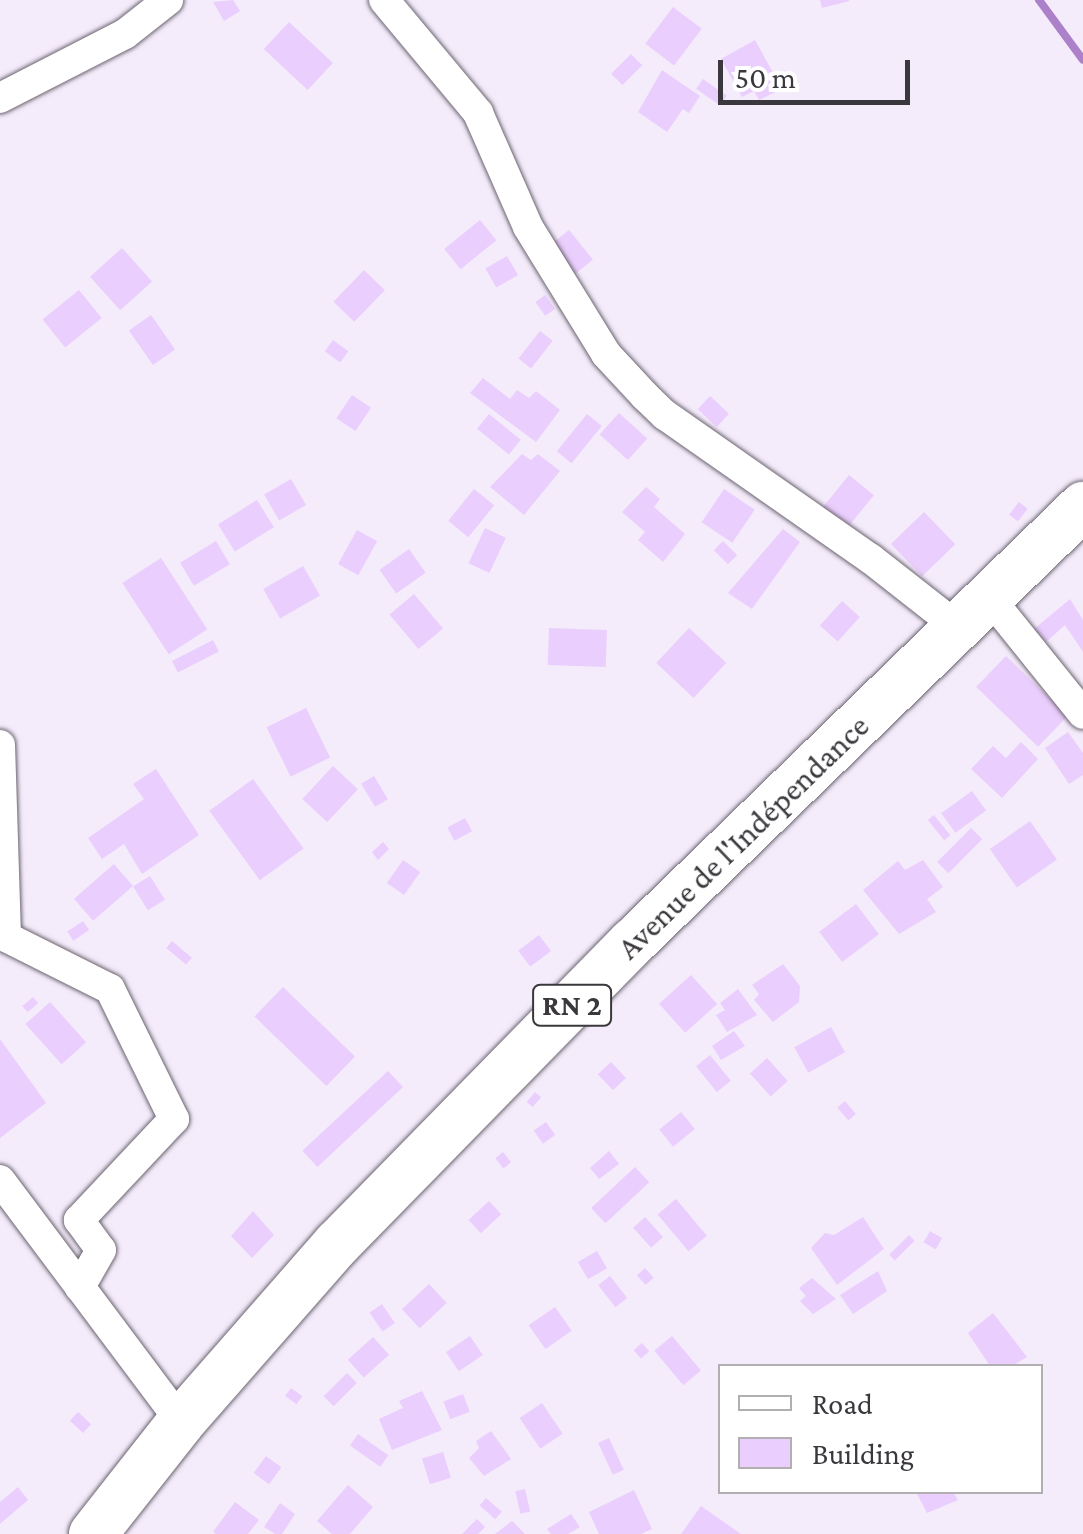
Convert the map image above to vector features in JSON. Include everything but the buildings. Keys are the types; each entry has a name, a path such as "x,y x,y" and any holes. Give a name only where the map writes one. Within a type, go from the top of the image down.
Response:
{"main road":[{"name":"Avenue de l'Indépendance","path":"92,1534 181,1422 337,1244 633,942 1083,506"}],"street":[{"path":"0,98 125,34 168,0"},
{"path":"384,0 478,113 528,227 606,354 644,396 693,436 870,560 974,612 1083,714"},
{"path":"0,745 6,937 110,989 174,1119 79,1220 101,1250 80,1287"},
{"path":"0,1180 181,1422"}],"waterway":[{"path":"1039,0 1083,60"}]}
